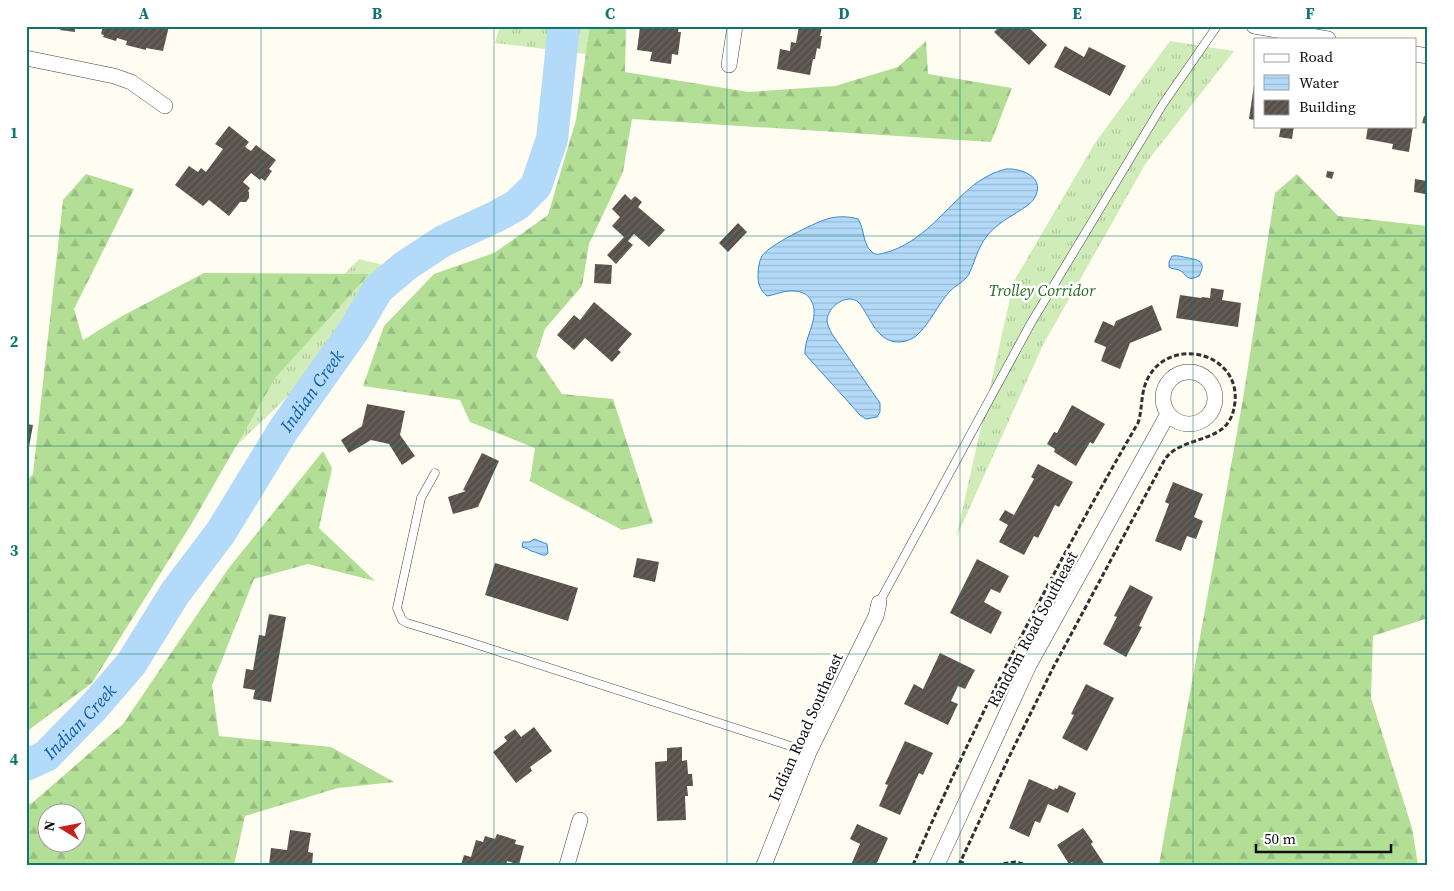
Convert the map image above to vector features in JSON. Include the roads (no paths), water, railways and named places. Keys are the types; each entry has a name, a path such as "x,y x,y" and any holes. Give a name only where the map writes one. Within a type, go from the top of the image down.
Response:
{"street":[{"path":"728,65 734,26"},
{"path":"1254,26 1322,38"},
{"path":"26,58 114,76 131,82 165,106"},
{"name":"Random Road Southeast","path":"937,865 1029,666 1168,414"},
{"name":"Indian Road Southeast","path":"764,865 809,752 876,616 878,603"},
{"path":"567,865 580,820"}],"lane":[{"path":"878,603 1032,323 1164,104 1217,26"},
{"path":"435,473 421,498 397,608 402,620 809,752"}],"water":[{"path":"1006,169 1018,170 1034,178 1038,188 1036,195 1029,204 989,233 981,245 969,274 950,291 916,336 910,340 900,342 886,339 877,331 859,303 852,299 838,303 830,311 827,320 832,334 880,403 880,412 877,417 866,419 860,415 805,354 805,347 814,314 814,307 809,297 802,292 793,291 767,296 761,289 758,273 762,256 773,246 812,225 839,217 858,219 867,246 873,253 880,254 898,248 910,242 933,224 975,184 990,175"},
{"path":"1172,256 1199,261 1202,268 1199,276 1189,278 1180,270 1169,267"},
{"path":"534,539 547,544 548,553 546,555 522,547 523,542 530,542"}],"waterway":[{"name":"Indian Creek","path":"26,765 46,756 93,708 131,664 175,593 221,532 284,429 354,330 378,289 405,266 443,241 517,205 536,186 552,139 564,26"}],"park label":[{"name":"Trolley Corridor","path":"1042,290"}]}
